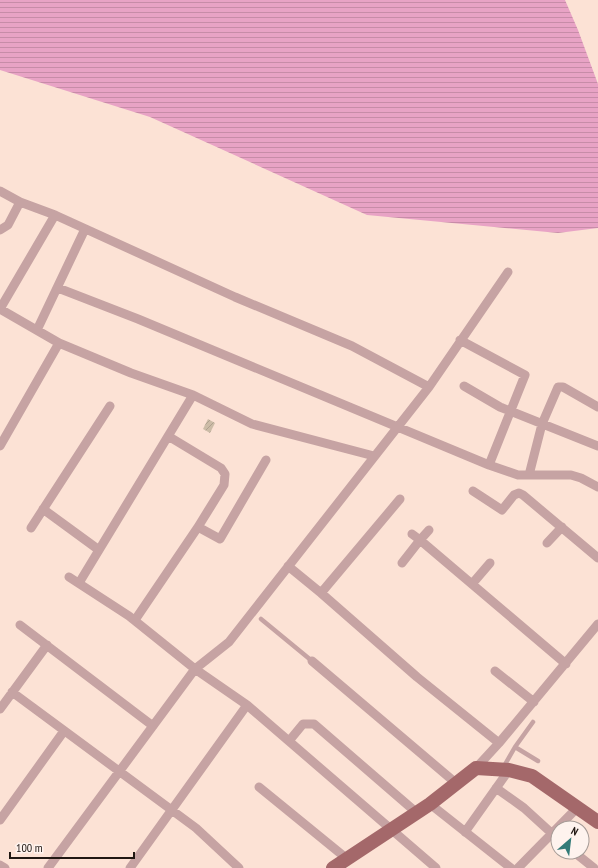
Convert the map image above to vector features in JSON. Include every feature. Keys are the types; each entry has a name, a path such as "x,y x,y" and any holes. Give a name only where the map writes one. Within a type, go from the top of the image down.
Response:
{"main road":[{"path":"333,868 390,828 430,804 476,768 506,770 532,776 598,822"}],"street":[{"path":"0,191 20,202 55,215 235,297 352,346 429,386"},
{"path":"0,230 8,225 20,202"},
{"path":"55,215 3,297 0,309 59,343 131,373 193,395 252,424 374,456"},
{"path":"37,330 85,229"},
{"path":"48,868 195,669 229,642 429,386 508,272"},
{"path":"58,288 489,465 518,475 571,475 581,478 598,487"},
{"path":"460,340 525,375 489,465"},
{"path":"2,440 59,343"},
{"path":"464,386 510,411 598,446"},
{"path":"529,476 542,424 558,387 561,386 598,407"},
{"path":"79,583 193,395"},
{"path":"31,528 110,406"},
{"path":"135,620 198,527 224,484 225,474 221,468 168,436"},
{"path":"198,527 220,540 266,460"},
{"path":"474,491 502,510 514,495 519,493 598,558"},
{"path":"321,593 400,499"},
{"path":"43,509 99,550"},
{"path":"547,543 562,527"},
{"path":"402,563 429,530"},
{"path":"412,534 566,664"},
{"path":"472,584 490,563"},
{"path":"288,566 417,677 499,743"},
{"path":"69,576 135,620 195,669 247,705 436,868"},
{"path":"476,768 534,702 598,624"},
{"path":"20,625 153,726"},
{"path":"0,709 47,645"},
{"path":"312,661 457,784"},
{"path":"495,671 534,702"},
{"path":"12,692 172,809 196,828 239,868"},
{"path":"130,868 247,705"},
{"path":"288,741 303,724 314,724 417,813"},
{"path":"0,820 64,731"},
{"path":"465,832 496,788 506,770"},
{"path":"259,787 346,858"},
{"path":"496,788 524,808 550,831"},
{"path":"430,804 510,868"},
{"path":"568,820 577,808"},
{"path":"518,868 550,840"},
{"path":"584,860 594,868"},
{"path":"0,865 5,868"}],"lane":[{"path":"261,619 312,661"},
{"path":"506,770 515,747 533,722"},
{"path":"515,747 538,760"}],"shaded area":[{"path":"0,0 565,0 598,84 598,228 558,233 367,215 150,117 0,70"}],"building":[{"path":"208,419 215,423 210,433 203,429"}]}
